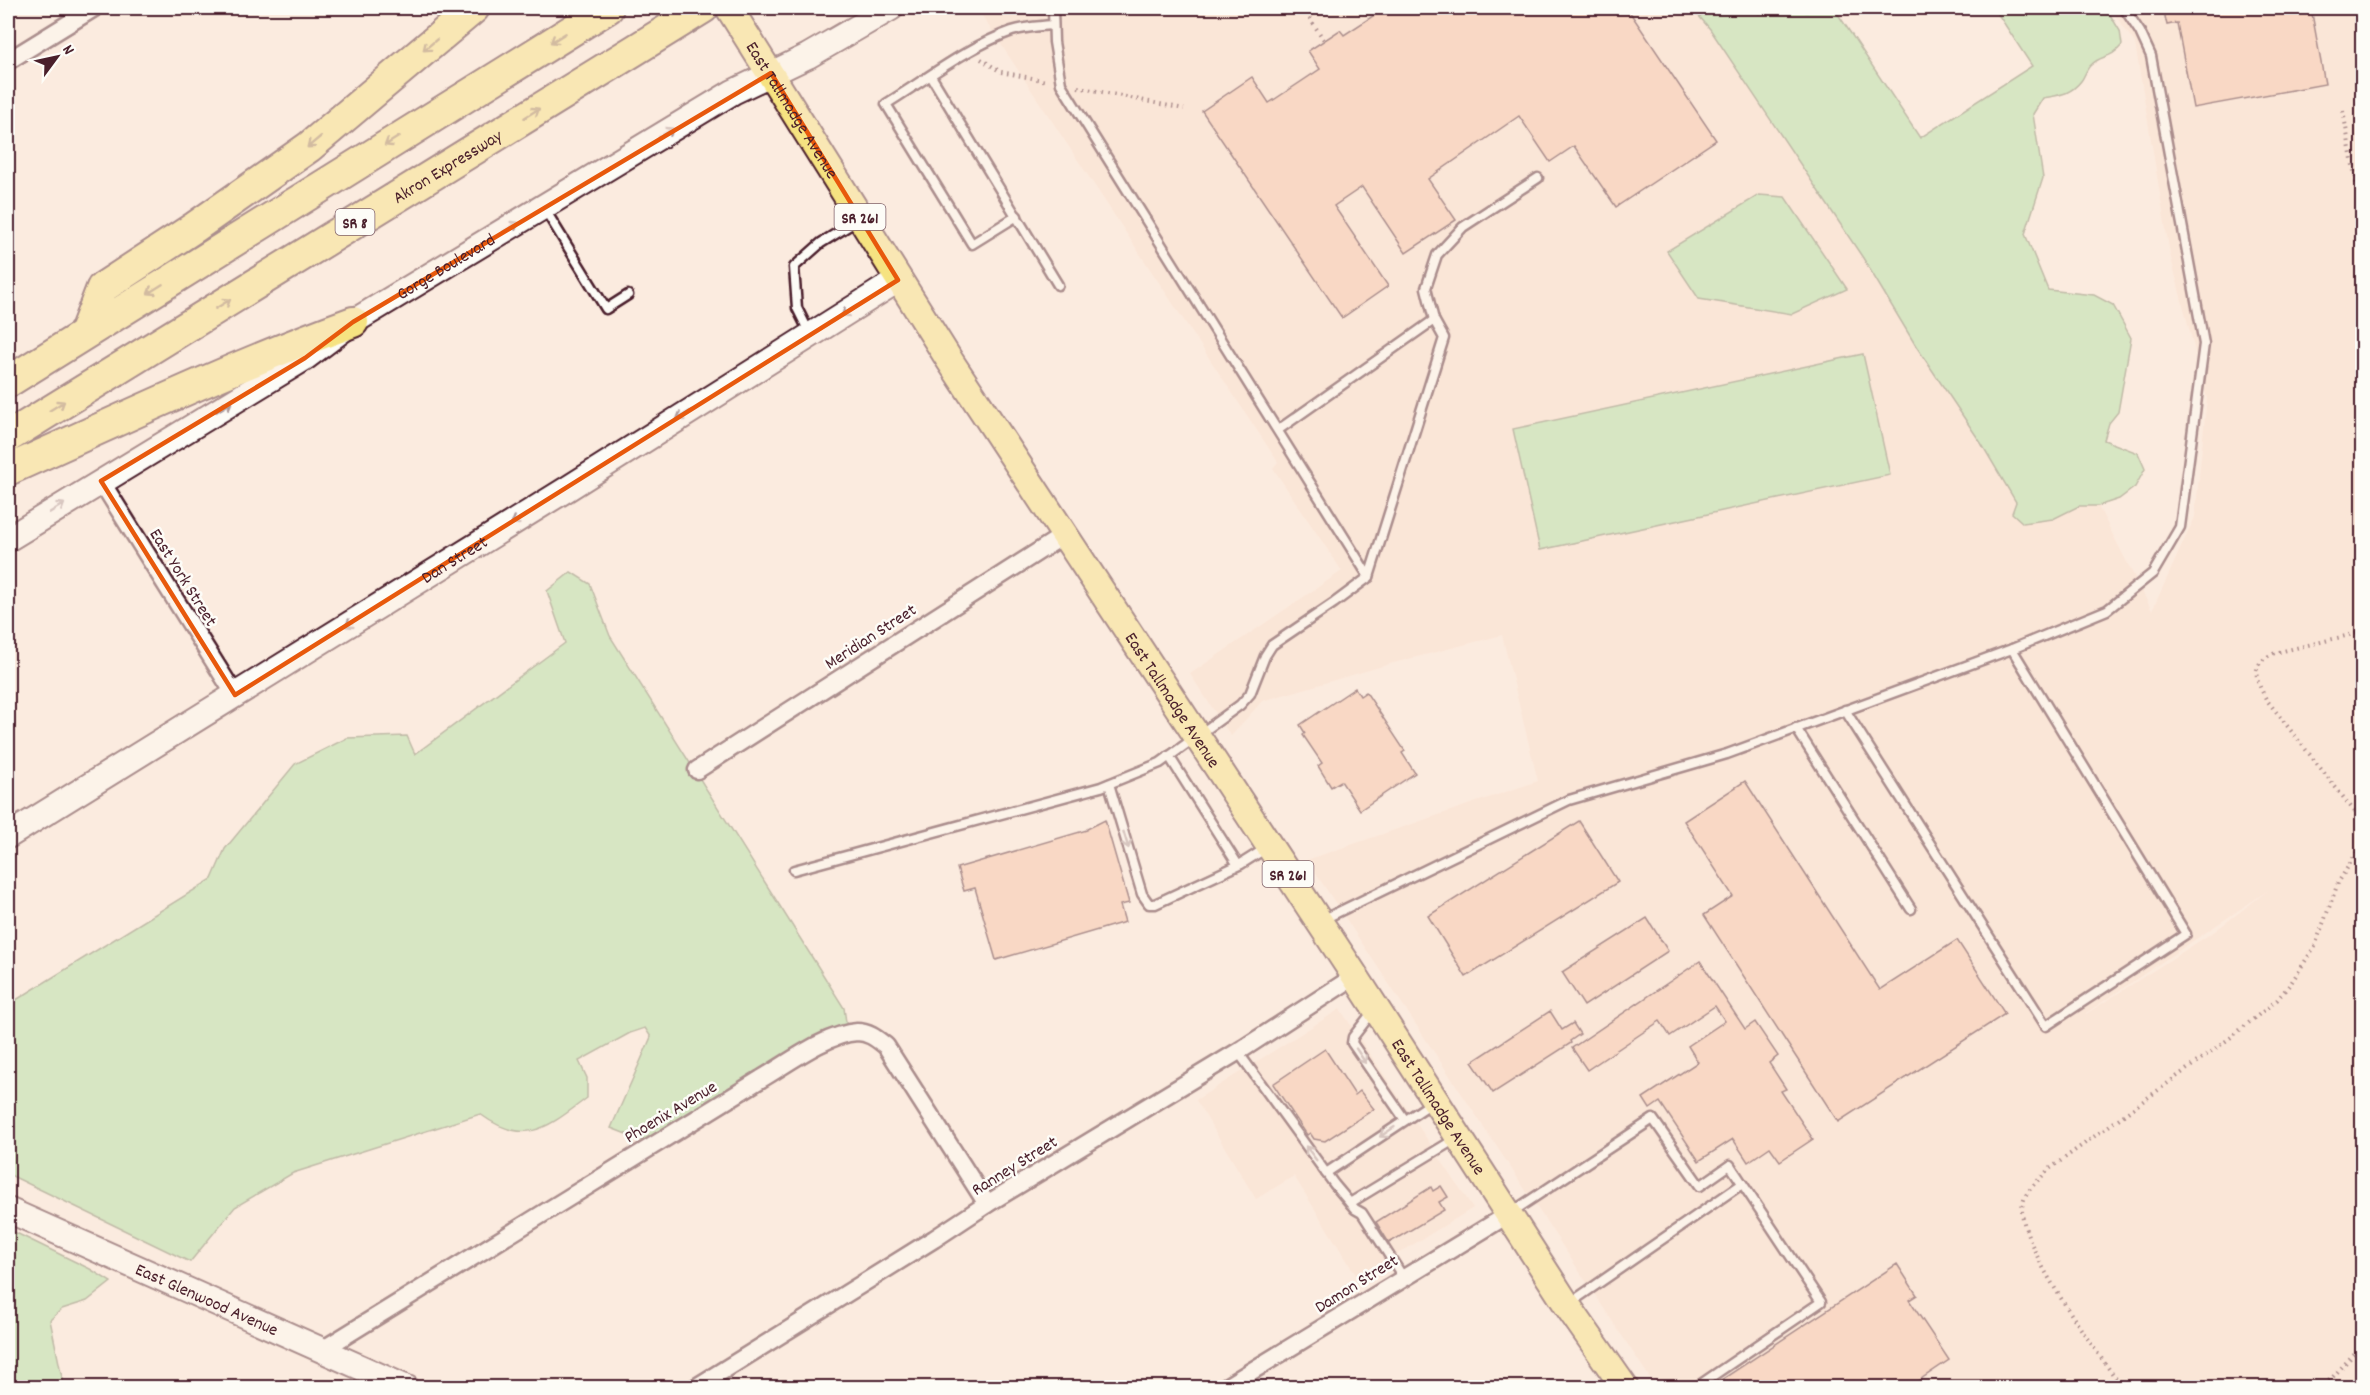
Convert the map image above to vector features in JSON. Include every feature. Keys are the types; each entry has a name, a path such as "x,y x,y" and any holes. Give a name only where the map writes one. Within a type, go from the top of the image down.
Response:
{"highway":[{"path":"86,332 102,288 195,227 309,147 474,8"},
{"path":"8,382 608,8"},
{"name":"Akron Expressway","path":"8,437 703,8"},
{"path":"8,470 164,398 295,343 353,322"}],"main road":[{"name":"East Tallmadge Avenue","path":"733,13 898,280 1376,1008 1567,1305 1625,1388"}],"street":[{"path":"8,61 94,8"},
{"name":"Gorge Boulevard","path":"8,538 305,358 353,322 733,92 808,56 891,8"},
{"name":"Dan Street","path":"8,836 567,489 898,280"},
{"name":"East York Street","path":"101,481 235,695"},
{"name":"Meridian Street","path":"697,770 1064,535"},
{"name":"Ranney Street","path":"694,1388 987,1204 1238,1052 1355,976"},
{"name":"Phoenix Avenue","path":"322,1350 761,1079 827,1041 857,1032 873,1036 886,1046 987,1204"},
{"name":"East Glenwood Avenue","path":"8,1210 407,1388"},
{"name":"Damon Street","path":"1224,1388 1509,1214"}],"lane":[{"path":"1053,8 1061,84 1369,577"},
{"path":"1319,922 1569,800 1726,754 2012,649 2107,610 2153,573 2180,526 2204,344 2151,56 2140,32 2124,8"},
{"path":"1017,216 972,244 886,104 976,48 1010,32 1028,27 1053,25"},
{"path":"931,76 1058,285"},
{"path":"794,870 1109,784 1160,763 1240,705 1250,694 1264,656 1272,645 1307,623 1369,577 1444,338 1434,320 1426,288 1437,255 1463,228 1538,178"},
{"path":"544,207 606,309 628,296"},
{"path":"811,335 797,308 794,267 821,243 861,218"},
{"path":"1278,430 1434,320"},
{"path":"1845,710 2046,1026 2186,934 2012,649"},
{"path":"1796,728 1911,909"},
{"path":"1170,756 1238,865"},
{"path":"1109,784 1142,894 1149,904 1155,904 1238,865 1269,846"},
{"path":"1376,1008 1353,1037 1352,1044 1405,1120"},
{"path":"1238,1052 1326,1173 1350,1203 1362,1213 1403,1277"},
{"path":"1326,1173 1435,1100"},
{"path":"1509,1214 1653,1119 1700,1186 1730,1165 1821,1302 1695,1388"},
{"path":"1350,1203 1459,1136"},
{"path":"1567,1305 1742,1184"}],"path":[{"path":"1303,8 1324,40"},
{"path":"2343,111 2362,215"},
{"path":"2362,632 2275,653 2264,658 2256,669 2256,680 2266,699 2362,821"},
{"path":"2122,1388 2087,1340 2033,1249 2025,1227 2022,1204 2031,1189 2048,1170 2230,1038 2277,999 2291,983 2314,946 2325,923 2338,882 2362,844"},
{"path":"2319,1388 2331,1379 2362,1345"}],"highlighted area":[{"path":"771,73 898,280 235,695 101,481 305,358 353,322"}],"shaded area":[{"path":"977,8 1692,8 1710,29 1887,294 2053,519 2080,506 2098,506 2152,611 2195,517 2207,398 2170,254 2135,43 2110,8 2362,8 2362,1387 1656,1387 1307,860 1538,781 1502,635 1393,663 1262,701 1231,736 1190,674 1342,571 1273,468 1278,462","holes":["2270,889 2215,931 2086,1014"]},
{"path":"1340,1009 1473,1208 1358,1278 1294,1176 1256,1199 1196,1100"}],"green space":[{"path":"1692,8 1752,8 1759,14 1777,8 1807,12 1814,8 1834,8 1920,138 2032,66 1994,8 2106,8 2120,31 2122,45 2114,53 2091,65 2073,89 2064,94 2043,98 2033,114 2043,178 2025,234 2048,290 2094,295 2113,305 2131,338 2118,412 2109,423 2104,440 2138,453 2145,469 2135,487 2119,499 2098,506 2079,506 2053,519 2023,523 2012,513 2016,502 1981,443 1916,346 1863,258 1710,29"},
{"path":"1759,195 1785,197 1847,289 1792,314 1699,299 1667,251"},
{"path":"1863,354 1890,475 1540,550 1513,429"},
{"path":"571,572 590,584 610,636 844,1008 847,1029 644,1141 611,1128 651,1037 645,1028 630,1033 579,1061 587,1078 587,1098 548,1125 524,1132 511,1130 480,1114 293,1173 235,1207 190,1262 8,1174 8,1005 212,879 225,849 295,764 347,738 407,736 415,754 565,643 547,591"},
{"path":"8,1229 90,1269 111,1282 87,1301 62,1309 50,1320 64,1387 8,1387"}],"building":[{"path":"1385,8 1627,8 1716,140 1616,207 1574,146 1550,162 1519,116 1428,179 1456,220 1406,253 1362,187 1334,206 1388,286 1342,318 1202,111 1252,77 1269,103 1320,69 1308,51 1340,30 1344,35"},
{"path":"2145,8 2163,8 2146,11"},
{"path":"2163,8 2311,8 2325,84 2193,108 2177,23 2167,25"},
{"path":"1355,688 1360,696 1366,692 1405,751 1402,753 1415,773 1360,810 1341,781 1331,787 1318,766 1322,763 1303,735 1305,733 1300,725"},
{"path":"1745,781 1880,990 1957,940 2005,1014 1838,1122 1704,915 1733,896 1684,821"},
{"path":"1105,820 1129,903 1120,905 1125,922 996,960 975,888 964,891 957,868 1087,830"},
{"path":"1579,821 1618,882 1466,977 1428,916"},
{"path":"1647,918 1668,951 1584,1006 1562,972"},
{"path":"1700,961 1745,1029 1755,1022 1778,1056 1769,1063 1786,1089 1781,1091 1813,1139 1780,1161 1770,1147 1748,1162 1733,1139 1699,1161 1660,1102 1650,1109 1643,1098 1698,1062 1688,1046 1725,1021 1715,1006 1670,1036 1660,1021 1587,1070 1572,1048"},
{"path":"1550,1011 1562,1030 1573,1023 1580,1034 1570,1041 1571,1043 1493,1093 1472,1062"},
{"path":"1325,1049 1355,1095 1360,1091 1374,1109 1325,1141 1314,1139 1310,1133 1307,1135 1273,1084"},
{"path":"1441,1186 1448,1197 1439,1202 1444,1210 1389,1243 1376,1222 1431,1187 1433,1191"},
{"path":"1897,1264 1917,1295 1909,1300 1949,1360 1918,1381 1923,1388 1858,1388 1853,1381 1843,1388 1709,1388"}]}
